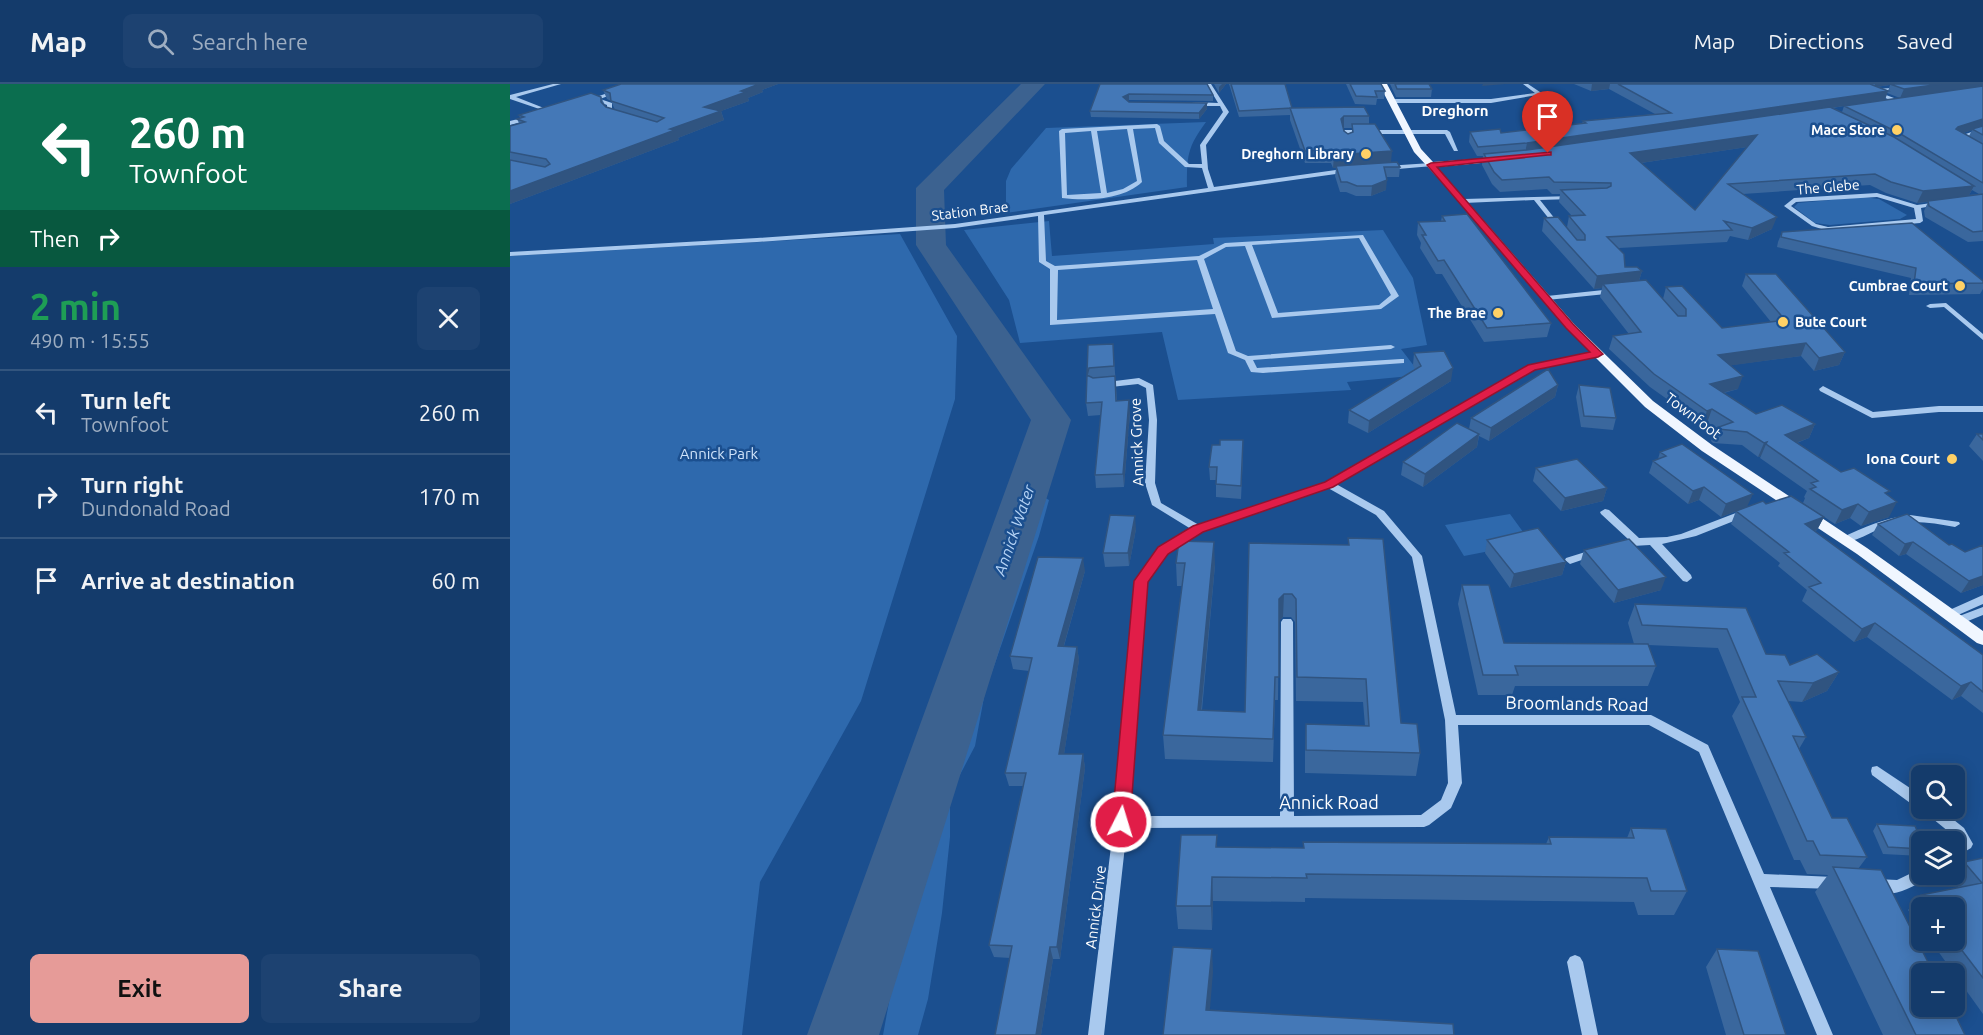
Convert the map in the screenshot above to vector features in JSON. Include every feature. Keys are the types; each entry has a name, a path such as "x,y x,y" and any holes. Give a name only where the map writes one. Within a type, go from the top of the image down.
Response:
{"main road":[{"name":"Townfoot","path":"1383,84 1417,150 1464,201 1570,326 1649,404 1778,501 1845,540 1983,639"},
{"path":"1879,105 1912,100"},
{"path":"1431,165 1514,158"}],"street":[{"path":"511,97 559,84"},
{"path":"585,102 638,84"},
{"path":"1209,84 1226,112 1203,144 1204,166 1211,189"},
{"path":"1392,101 1491,101 1540,94 1525,84"},
{"path":"1853,84 1900,102"},
{"path":"1872,91 1926,84"},
{"path":"511,97 552,113"},
{"path":"596,99 610,104 609,110 622,116"},
{"path":"1188,104 1223,105"},
{"path":"510,123 563,109"},
{"path":"1130,128 1140,181 1136,187 1124,192 1064,197 1062,131 1157,126 1161,142 1187,166 1204,166"},
{"path":"1094,129 1104,194"},
{"path":"1348,142 1345,132 1407,130 1447,132 1456,150"},
{"path":"1983,130 1957,138 1983,152"},
{"path":"1373,169 1431,165"},
{"name":"Station Brae","path":"510,254 955,226 1362,170"},
{"name":"The Glebe","path":"1917,207 1920,221 1828,229 1814,225 1787,206 1794,200 1876,195 1917,207 1949,203"},
{"path":"1464,201 1581,197"},
{"path":"1536,199 1564,233"},
{"path":"1041,213 1042,262 1054,268 1200,258 1224,245 1361,236 1395,296 1381,307 1275,316 1248,244"},
{"path":"1200,258 1232,353 1248,358 1392,347"},
{"path":"1054,268 1053,323 1218,310"},
{"path":"1547,298 1624,290"},
{"path":"1930,306 1946,305 1983,338"},
{"name":"Annick Drive","path":"1096,1035 1121,822 1141,581 1163,551 1198,529 1329,484 1532,367 1598,354"},
{"path":"1248,358 1254,370 1263,371 1401,361"},
{"name":"Annick Grove","path":"1094,385 1139,381 1150,387 1153,420 1150,483 1157,505 1198,529"},
{"path":"1823,389 1872,415 1939,409 1983,409"},
{"path":"1329,484 1380,513 1417,556 1451,720"},
{"path":"1570,560 1636,541 1678,538 1752,511"},
{"path":"1605,512 1636,541"},
{"path":"1845,540 1883,522 1906,518 1922,518 1955,524"},
{"path":"1652,540 1687,578"},
{"path":"1953,618 1983,599"},
{"path":"1953,618 1983,611"},
{"path":"1287,622 1287,820"},
{"name":"Annick Road","path":"1121,822 1424,821 1446,804 1455,783 1451,720"},
{"name":"Broomlands Road","path":"1451,720 1650,720 1704,749 1825,1035"},
{"path":"1877,771 1911,796"},
{"path":"1942,819 1958,831"},
{"path":"1760,880 1898,887 1911,880"},
{"path":"1575,962 1590,1035"}],"green space":[{"path":"1206,122 1189,153 1187,187 1006,213 1006,181 1011,169 1046,128"},
{"path":"1863,197 1879,199 1907,215 1900,219 1830,225 1815,223 1794,207 1798,203"},
{"path":"1049,221 1052,256 1214,244 1213,238 1383,230 1413,278 1427,345 1401,349 1421,375 1347,382 1351,390 1178,400 1162,332 1020,343 1009,300 964,230"},
{"name":"Annick Park","path":"900,234 957,336 955,399 861,701 760,882 742,1035 510,1035 510,256"},
{"path":"1019,483 1049,500 1039,536 985,692 975,746 950,794 950,837 942,913 928,999 918,1035 883,1035 895,969 916,899 937,758 1003,563 1007,528 1019,514 1013,497"},
{"path":"1510,514 1531,543 1464,556 1445,525"}],"building":[{"path":"621,84 759,84 741,91 746,92 704,107 721,111 510,191 510,160 545,167 550,164 546,159 510,152 510,126 525,122 517,119 524,117 519,115 591,93 601,97 601,102 606,107 657,122 664,118 611,101 610,93 603,90"},
{"path":"1100,84 1207,84 1213,95 1129,94 1123,97 1129,102 1207,103 1199,113 1090,111"},
{"path":"1231,84 1285,84 1292,108 1239,111"},
{"path":"1350,84 1381,84 1385,91 1375,91 1377,97 1356,96"},
{"path":"1395,84 1429,84 1432,89 1397,89"},
{"path":"1618,84 1870,84 1888,91 1527,143 1478,147 1470,132 1500,129 1501,133 1586,123 1583,121 1671,113"},
{"path":"1890,84 1941,84 1904,89"},
{"path":"1983,86 1983,119 1956,129 1983,144 1983,183 1899,133 1844,106"},
{"path":"1364,107 1369,116 1344,116 1341,119 1344,131 1348,134 1353,132 1352,124 1375,124 1392,151 1334,155 1332,150 1305,151 1290,108"},
{"path":"1830,107 1894,137 1974,186 1923,191 1891,182 1875,174 1728,184 1777,217 1752,228 1724,221 1732,230 1607,237 1624,254 1625,267 1637,267 1642,271 1597,276 1544,218 1558,217 1577,240 1585,240 1585,235 1569,216 1585,215 1561,190 1607,188 1611,186 1611,183 1554,182 1549,177 1502,180 1494,172 1484,154 1527,150","holes":["1757,135 1695,210 1630,153"]},
{"path":"1983,126 1983,135 1972,129"},
{"path":"1397,162 1400,167 1384,167 1387,180 1372,186 1357,186 1341,182 1336,166"},
{"path":"1983,194 1983,231 1973,232 1929,206 1928,201"},
{"path":"1467,214 1551,323 1487,328 1444,260 1438,261 1422,235 1426,235 1418,222 1445,221 1442,216"},
{"path":"1912,223 1983,283 1914,284 1916,268 1781,237 1782,232"},
{"path":"1746,274 1776,274 1845,352 1819,358 1806,343 1718,355 1743,376 1710,384 1756,414 1782,405 1815,424 1785,435 1841,472 1854,468 1890,491 1885,493 1897,502 1869,512 1858,504 1842,510 1810,489 1816,487 1811,483 1818,481 1766,444 1767,442 1764,443 1747,432 1716,428 1733,422 1712,409 1707,411 1654,374 1613,336 1641,332 1603,284 1646,280 1678,316 1686,316 1686,309 1666,287 1682,286 1722,328 1785,320"},
{"path":"1113,344 1114,366 1089,368 1087,375 1093,378 1115,376 1116,401 1129,400 1123,474 1095,475 1102,402 1086,403 1088,345"},
{"path":"1444,351 1453,368 1369,421 1349,410 1421,366 1414,353"},
{"path":"1548,369 1558,385 1491,428 1471,418"},
{"path":"1579,385 1610,388 1616,418 1584,416"},
{"path":"1457,423 1479,434 1425,474 1403,462"},
{"path":"1220,440 1243,440 1241,486 1216,484 1217,467 1209,467 1212,445 1220,445"},
{"path":"1682,444 1753,494 1726,504 1704,487 1693,491 1653,461 1666,456 1660,452"},
{"path":"1577,459 1607,488 1565,498 1536,468"},
{"path":"1791,496 1824,517 1805,524 1983,655 1983,692 1971,682 1961,686 1875,623 1862,629 1809,587 1821,583 1784,553 1789,552 1736,511 1763,501 1766,504"},
{"path":"1907,514 1949,545 1952,544 1965,552 1983,545 1983,576 1969,581 1913,542 1905,544 1878,524"},
{"path":"1110,515 1135,516 1128,553 1103,553"},
{"path":"1538,528 1566,562 1514,574 1487,540"},
{"path":"1348,538 1383,539 1401,723 1417,724 1420,753 1306,750 1306,724 1369,726 1366,679 1297,677 1296,599 1292,594 1284,594 1279,599 1279,677 1275,677 1273,739 1163,735 1185,563 1176,563 1179,541 1214,542 1198,710 1245,712 1249,543 1349,545"},
{"path":"1629,539 1666,577 1618,590 1584,550"},
{"path":"1038,557 1083,558 1058,646 1077,647 1059,754 1083,754 1057,947 1050,947 1036,1035 995,1035 1012,946 989,945 1026,773 1005,773 1032,658 1010,656"},
{"path":"1462,585 1489,585 1504,643 1648,644 1656,666 1515,666 1518,675 1483,675"},
{"path":"1635,604 1746,608 1766,654 1785,655 1790,665 1817,654 1839,672 1813,683 1778,681 1806,737 1793,736 1832,818 1847,818 1867,857 1820,855 1813,841 1807,841 1742,697 1756,697 1727,629 1642,625"},
{"path":"1877,824 1915,826 1917,831 1911,831 1911,848 1888,847"},
{"path":"1631,828 1666,829 1687,891 1651,891 1647,878 1306,874 1307,878 1212,877 1211,906 1176,906 1181,835 1217,835 1216,847 1304,848 1303,842 1551,844 1549,837 1634,838"},
{"path":"1983,858 1983,978 1962,951 1965,951 1965,897 1923,897 1921,895 1982,883 1965,862"},
{"path":"1833,867 1881,870 1911,929 1911,951 1922,951 1928,963 1911,963 1911,1017 1956,1017 1965,1035 1916,1035"},
{"path":"1173,947 1212,949 1206,1010 1453,1024 1454,1035 1163,1035"},
{"path":"1717,949 1758,951 1786,1035 1744,1035"}],"waterway":[{"name":"Annick Water","path":"843,1035 1051,420 931,245 930,188 1034,84"}],"place":[{"name":"Mace Store","path":"1897,130"},
{"name":"Dreghorn Library","path":"1366,154"},
{"name":"Cumbrae Court","path":"1960,286"},
{"name":"The Brae","path":"1498,313"},
{"name":"Bute Court","path":"1783,322"},
{"name":"Iona Court","path":"1952,459"}],"district":[{"name":"Dreghorn","path":"1455,111"}],"route":[{"path":"1121,822 1141,581 1163,551 1198,529 1329,484 1532,367 1598,354 1570,326 1431,165 1548,153"}]}
